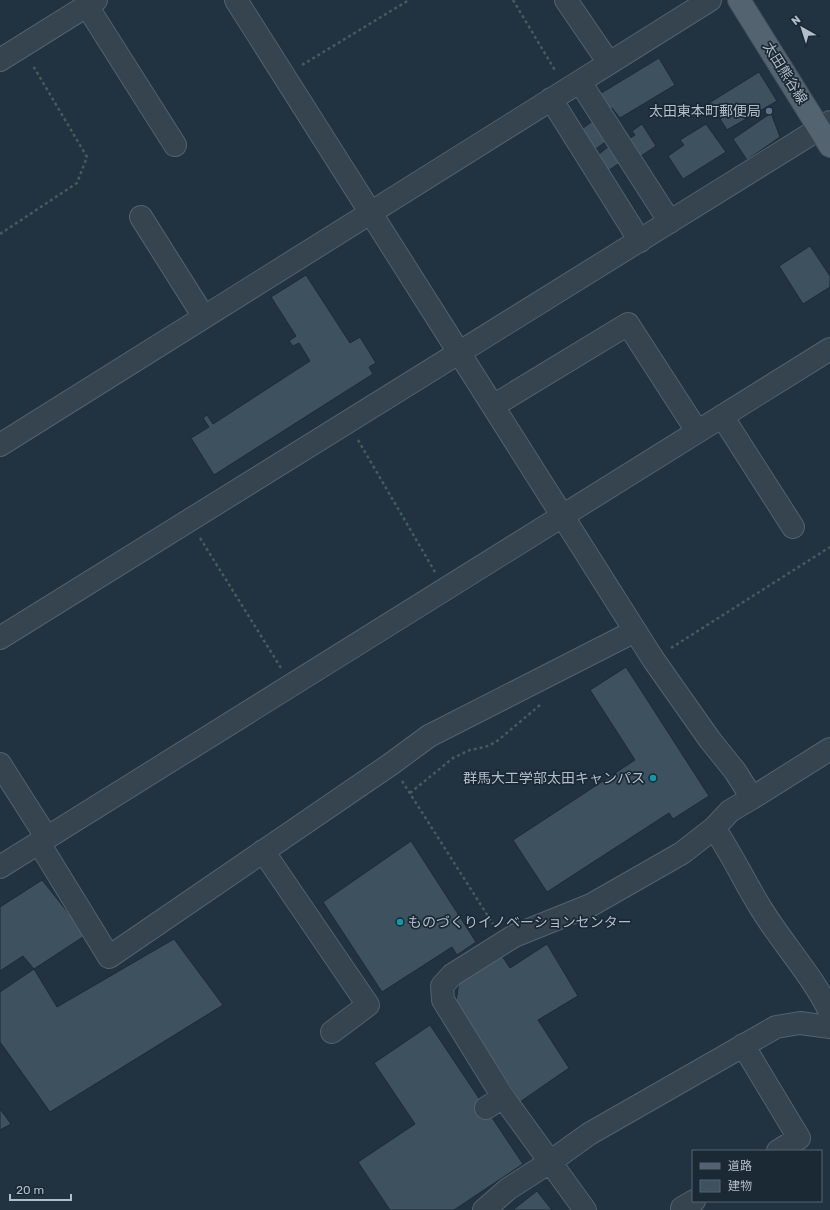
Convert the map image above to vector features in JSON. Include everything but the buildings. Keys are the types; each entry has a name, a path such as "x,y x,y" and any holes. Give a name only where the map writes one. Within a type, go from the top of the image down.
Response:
{"main road":[{"name":"太田熊谷線","path":"739,0 826,133"}],"street":[{"path":"236,0 563,515 653,660 710,740 735,771 752,798"},
{"path":"566,0 609,63"},
{"path":"0,446 710,0"},
{"path":"0,60 91,3 175,145"},
{"path":"566,90 670,222"},
{"path":"566,90 640,241"},
{"path":"0,638 670,222 826,133"},
{"path":"141,217 204,317"},
{"path":"493,406 628,324 697,431"},
{"path":"0,867 830,349"},
{"path":"722,416 793,526"},
{"path":"0,764 109,957 391,764 429,736 635,631"},
{"path":"585,1210 550,1162 494,1102 443,1000 442,986 452,975 514,936 591,905 682,854 714,828 730,810 752,798 830,749"},
{"path":"714,828 728,848 762,910 830,1012"},
{"path":"263,852 368,1005 332,1032"},
{"path":"484,1210 508,1189 550,1162 589,1134 776,1027 800,1023 830,1027"},
{"path":"743,1045 799,1138 780,1150"}],"path":[{"path":"284,76 409,0"},
{"path":"513,0 566,90"},
{"path":"0,234 77,183 87,157 21,47"},
{"path":"348,422 445,588"},
{"path":"189,521 291,685"},
{"path":"653,660 830,547"},
{"path":"410,793 453,758 470,750 485,747 496,742 544,701"},
{"path":"391,764 492,924"}],"place":[{"name":"太田東本町郵便局","path":"769,111"},
{"name":"群馬大工学部太田キャンパス","path":"653,778"},
{"name":"ものづくりイノベーションセンター","path":"400,922"}]}
